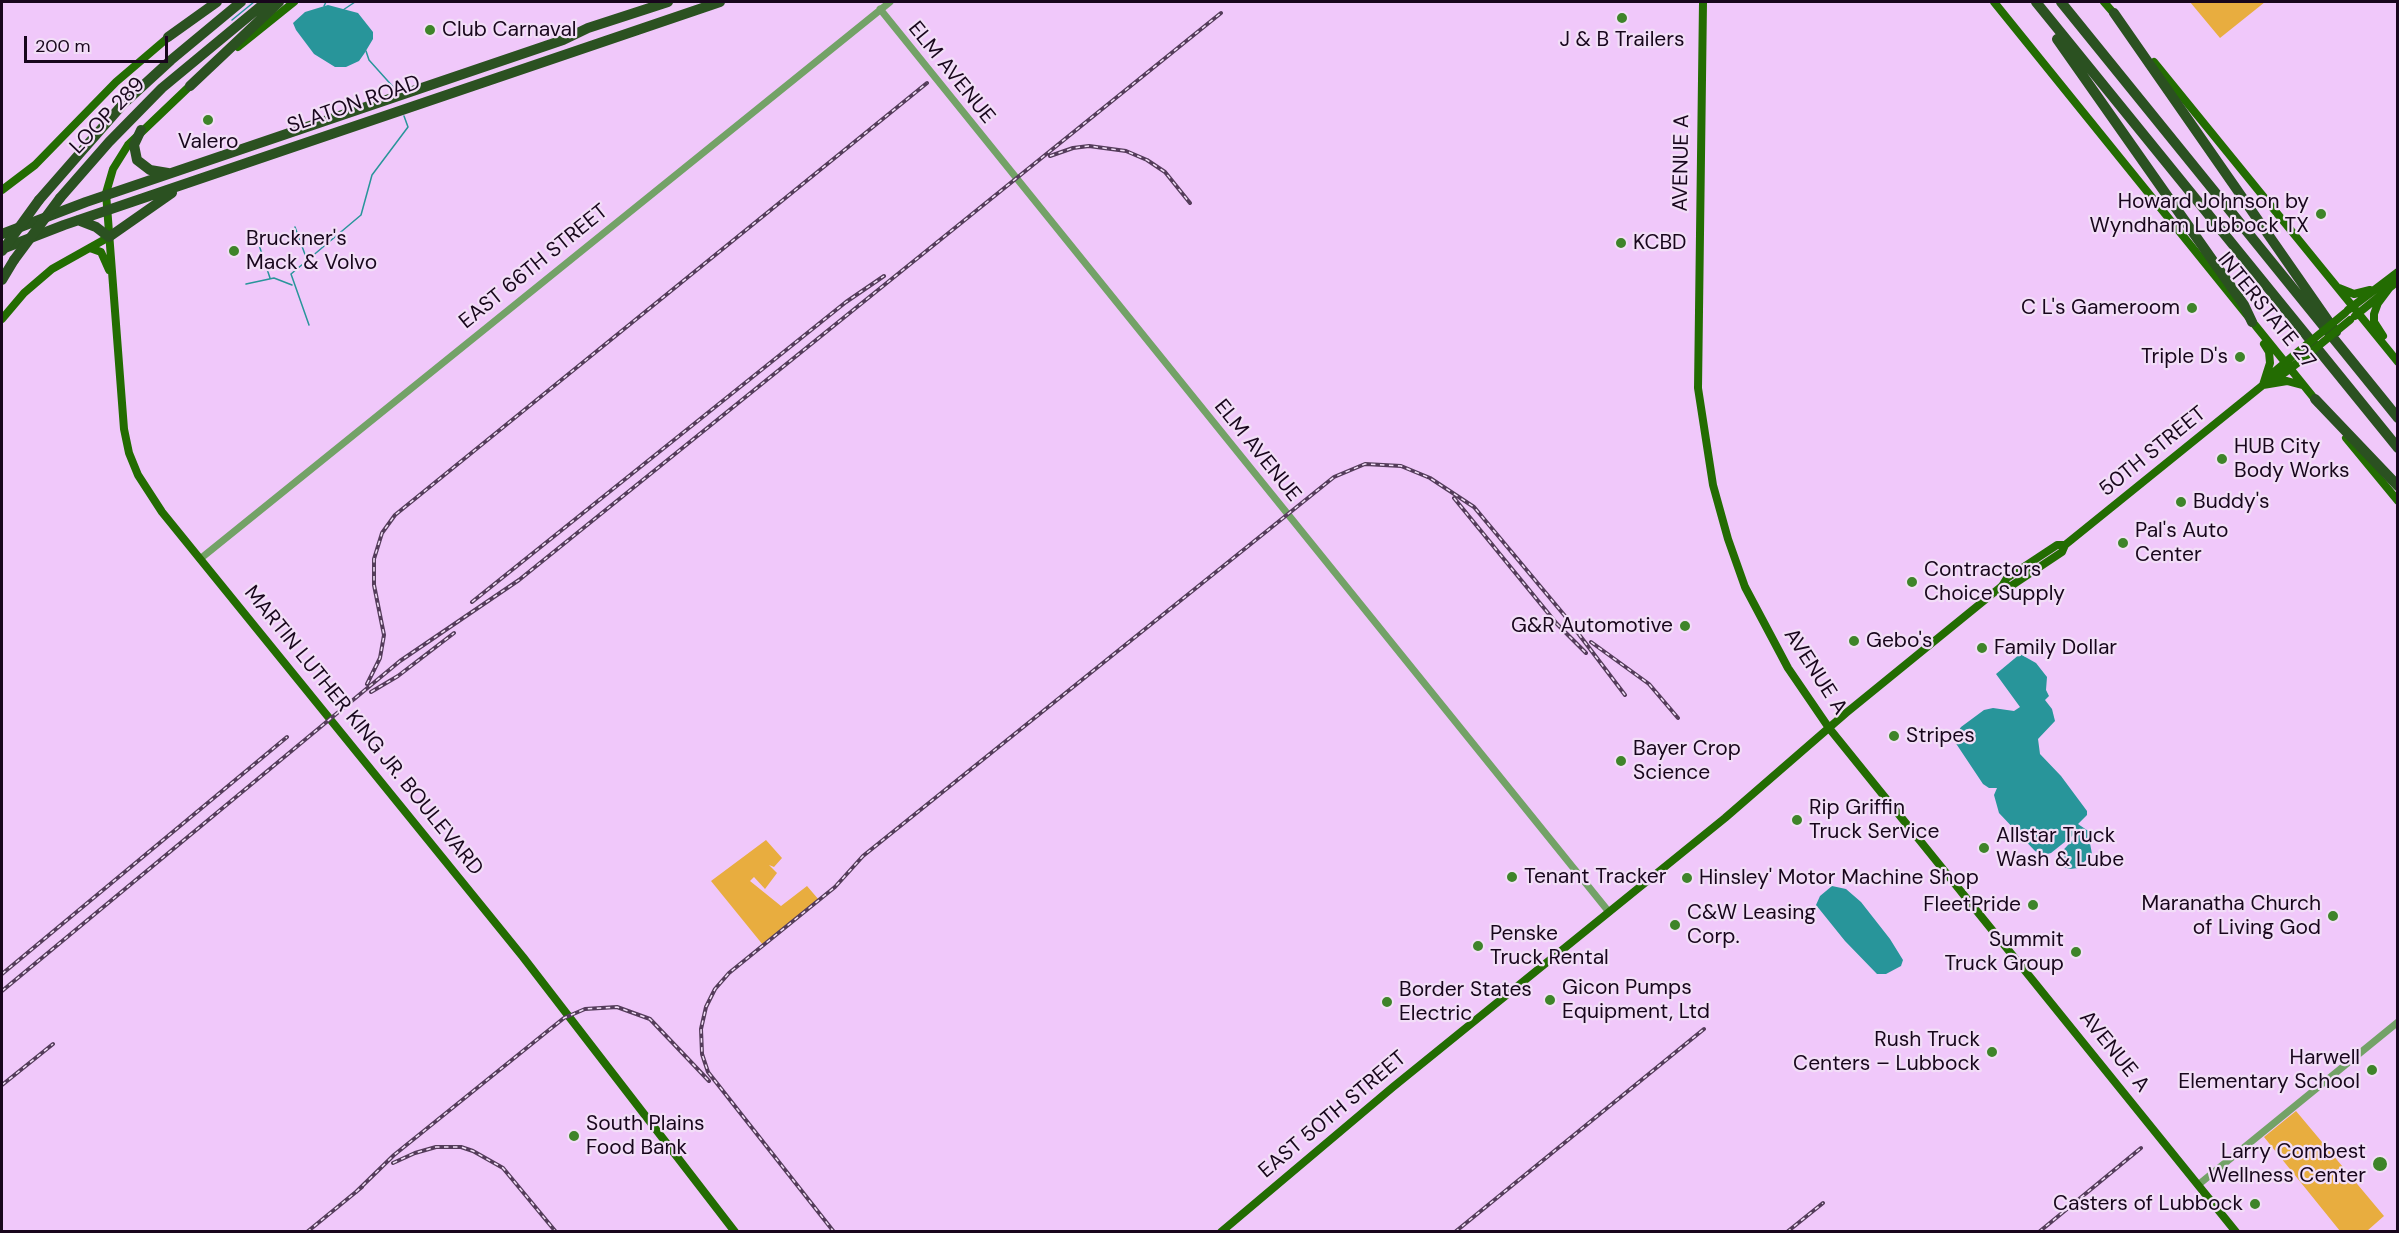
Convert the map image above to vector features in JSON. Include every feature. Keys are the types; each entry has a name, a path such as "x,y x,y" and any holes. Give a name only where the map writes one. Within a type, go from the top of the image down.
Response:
{"highway":[{"path":"168,38 217,2"},
{"name":"LOOP 289","path":"2,250 39,200 123,104 171,60 241,2"},
{"name":"LOOP 289","path":"2,280 60,198 146,103 266,2"},
{"path":"190,86 279,2"},
{"name":"SLATON ROAD","path":"2,234 106,195 563,40 588,28 668,2"},
{"name":"SLATON ROAD","path":"2,250 78,220 184,183 720,2"},
{"path":"2031,2 2244,305 2254,325"},
{"path":"2036,2 2397,448"},
{"path":"2061,2 2397,418"},
{"path":"2114,13 2380,397"},
{"path":"141,130 134,146 137,160 150,170 171,173"},
{"path":"247,148 251,161"},
{"path":"78,220 96,227 109,237 184,183"},
{"path":"2315,399 2397,486"}],"main road":[{"path":"2,190 35,165 104,94 211,2"},
{"path":"106,195 117,161 141,130 190,86 294,2"},
{"name":"AVENUE A","path":"1703,2 1697,347 1705,449 1721,517 1749,594 1788,668 1829,728 2236,1232"},
{"name":"INTERSTATE 27","path":"1994,2 2397,501"},
{"path":"2104,2 2397,361"},
{"name":"MARTIN LUTHER KING JR. BOULEVARD","path":"106,195 124,429 129,453 148,493 523,957 735,1232"},
{"path":"2,319 38,280 68,259 109,237"},
{"path":"89,248 101,252 113,279"},
{"name":"50TH STREET","path":"2355,310 2376,288 2397,272"},
{"path":"2331,281 2343,290 2354,294 2376,288"},
{"path":"2394,284 2378,303 2374,322 2397,361"},
{"name":"50TH STREET","path":"1829,728 2002,586 2007,578 2057,544 2065,545 2347,316 2394,284"},
{"path":"2254,325 2270,355 2265,384 2290,381 2305,387"},
{"name":"EAST 50TH STREET","path":"1221,1232 1393,1087 1725,818 1829,728"}],"street":[{"name":"EAST 66TH STREET","path":"200,559 890,2"},
{"name":"ELM AVENUE","path":"879,9 1609,912"},
{"path":"2198,1185 2397,1023"}],"shaded area":[{"path":"2190,2 2265,2 2220,38"},
{"path":"328,5 358,13 373,32 373,39 359,61 346,67 335,67 314,54 293,23 305,12"},
{"path":"2020,654 2036,663 2047,677 2046,690 2049,696 2045,700 2052,709 2055,721 2038,739 2040,754 2061,776 2087,811 2087,815 2078,824 2097,837 2089,838 2092,854 2078,868 2070,869 2057,865 2054,860 2080,832 2051,853 2043,855 2035,851 1999,813 1994,795 1997,788 1989,788 1983,784 1955,742 1955,736 1961,727 1984,710 1993,708 2014,711 2020,707 1996,674"},
{"path":"766,840 782,858 774,867 769,865 777,873 765,889 754,877 750,881 781,906 807,886 819,900 763,945 711,881"},
{"path":"1832,886 1846,889 1861,902 1890,939 1903,960 1901,966 1886,974 1877,974 1845,941 1816,905 1820,896"},
{"path":"2296,1111 2384,1216 2367,1231 2340,1231 2264,1137"}],"waterway":[{"path":"232,20 254,2"},
{"path":"324,6 326,2"},
{"path":"343,10 355,2"},
{"path":"366,51 369,60 395,89"},
{"path":"309,325 291,274 361,215 372,175 408,127 404,116"},
{"path":"295,227 307,260"},
{"path":"258,242 270,278"},
{"path":"246,284 274,278 292,285"}],"railway":[{"path":"2,991 400,661 519,580 1221,13"},
{"path":"367,684 380,658 384,635 374,585 374,559 382,533 395,515 927,83"},
{"path":"1050,156 1073,148 1089,146 1126,151 1147,160 1165,172 1190,203"},
{"path":"472,602 846,302 884,276"},
{"path":"834,1232 708,1072 702,1054 701,1029 706,1007 715,989 729,973 835,887 863,856 1334,477 1365,464 1401,466 1430,478 1474,507 1565,616 1625,695"},
{"path":"1454,498 1557,624 1586,653"},
{"path":"371,692 398,676 454,633"},
{"path":"1591,642 1649,684 1678,718"},
{"path":"2,974 287,737"},
{"path":"356,1192 394,1155 564,1018 585,1009 617,1007 650,1019 709,1081"},
{"path":"1455,1232 1704,1029"},
{"path":"2,1085 53,1044"},
{"path":"393,1163 436,1147 461,1147 473,1151 503,1168 556,1232"},
{"path":"2039,1232 2141,1148"},
{"path":"307,1232 362,1187"},
{"path":"1787,1232 1823,1203"}],"place":[{"name":"J & B Trailers","path":"1622,18"},
{"name":"Club Carnaval","path":"430,30"},
{"name":"Valero","path":"208,120"},
{"name":"Howard Johnson by Wyndham Lubbock TX","path":"2321,214"},
{"name":"KCBD","path":"1621,243"},
{"name":"Bruckner's Mack & Volvo","path":"234,251"},
{"name":"C L's Gameroom","path":"2192,308"},
{"name":"Triple D's","path":"2240,357"},
{"name":"HUB City Body Works","path":"2222,459"},
{"name":"Buddy's","path":"2181,502"},
{"name":"Pal's Auto Center","path":"2123,543"},
{"name":"Contractors Choice Supply","path":"1912,582"},
{"name":"G&R Automotive","path":"1685,626"},
{"name":"Gebo's","path":"1854,641"},
{"name":"Family Dollar","path":"1982,648"},
{"name":"Stripes","path":"1894,736"},
{"name":"Bayer Crop Science","path":"1621,761"},
{"name":"Rip Griffin Truck Service","path":"1797,820"},
{"name":"Allstar Truck Wash & Lube","path":"1984,848"},
{"name":"Tenant Tracker","path":"1512,877"},
{"name":"Hinsley' Motor Machine Shop","path":"1687,878"},
{"name":"FleetPride","path":"2033,905"},
{"name":"Maranatha Church of Living God","path":"2333,916"},
{"name":"C&W Leasing Corp.","path":"1675,925"},
{"name":"Penske Truck Rental","path":"1478,946"},
{"name":"Summit Truck Group","path":"2076,952"},
{"name":"Gicon Pumps Equipment, Ltd","path":"1550,1000"},
{"name":"Border States Electric","path":"1387,1002"},
{"name":"Rush Truck Centers – Lubbock","path":"1992,1052"},
{"name":"Harwell Elementary School","path":"2372,1070"},
{"name":"South Plains Food Bank","path":"574,1136"},
{"name":"Larry Combest Wellness Center","path":"2380,1164"},
{"name":"Casters of Lubbock","path":"2255,1204"}]}
